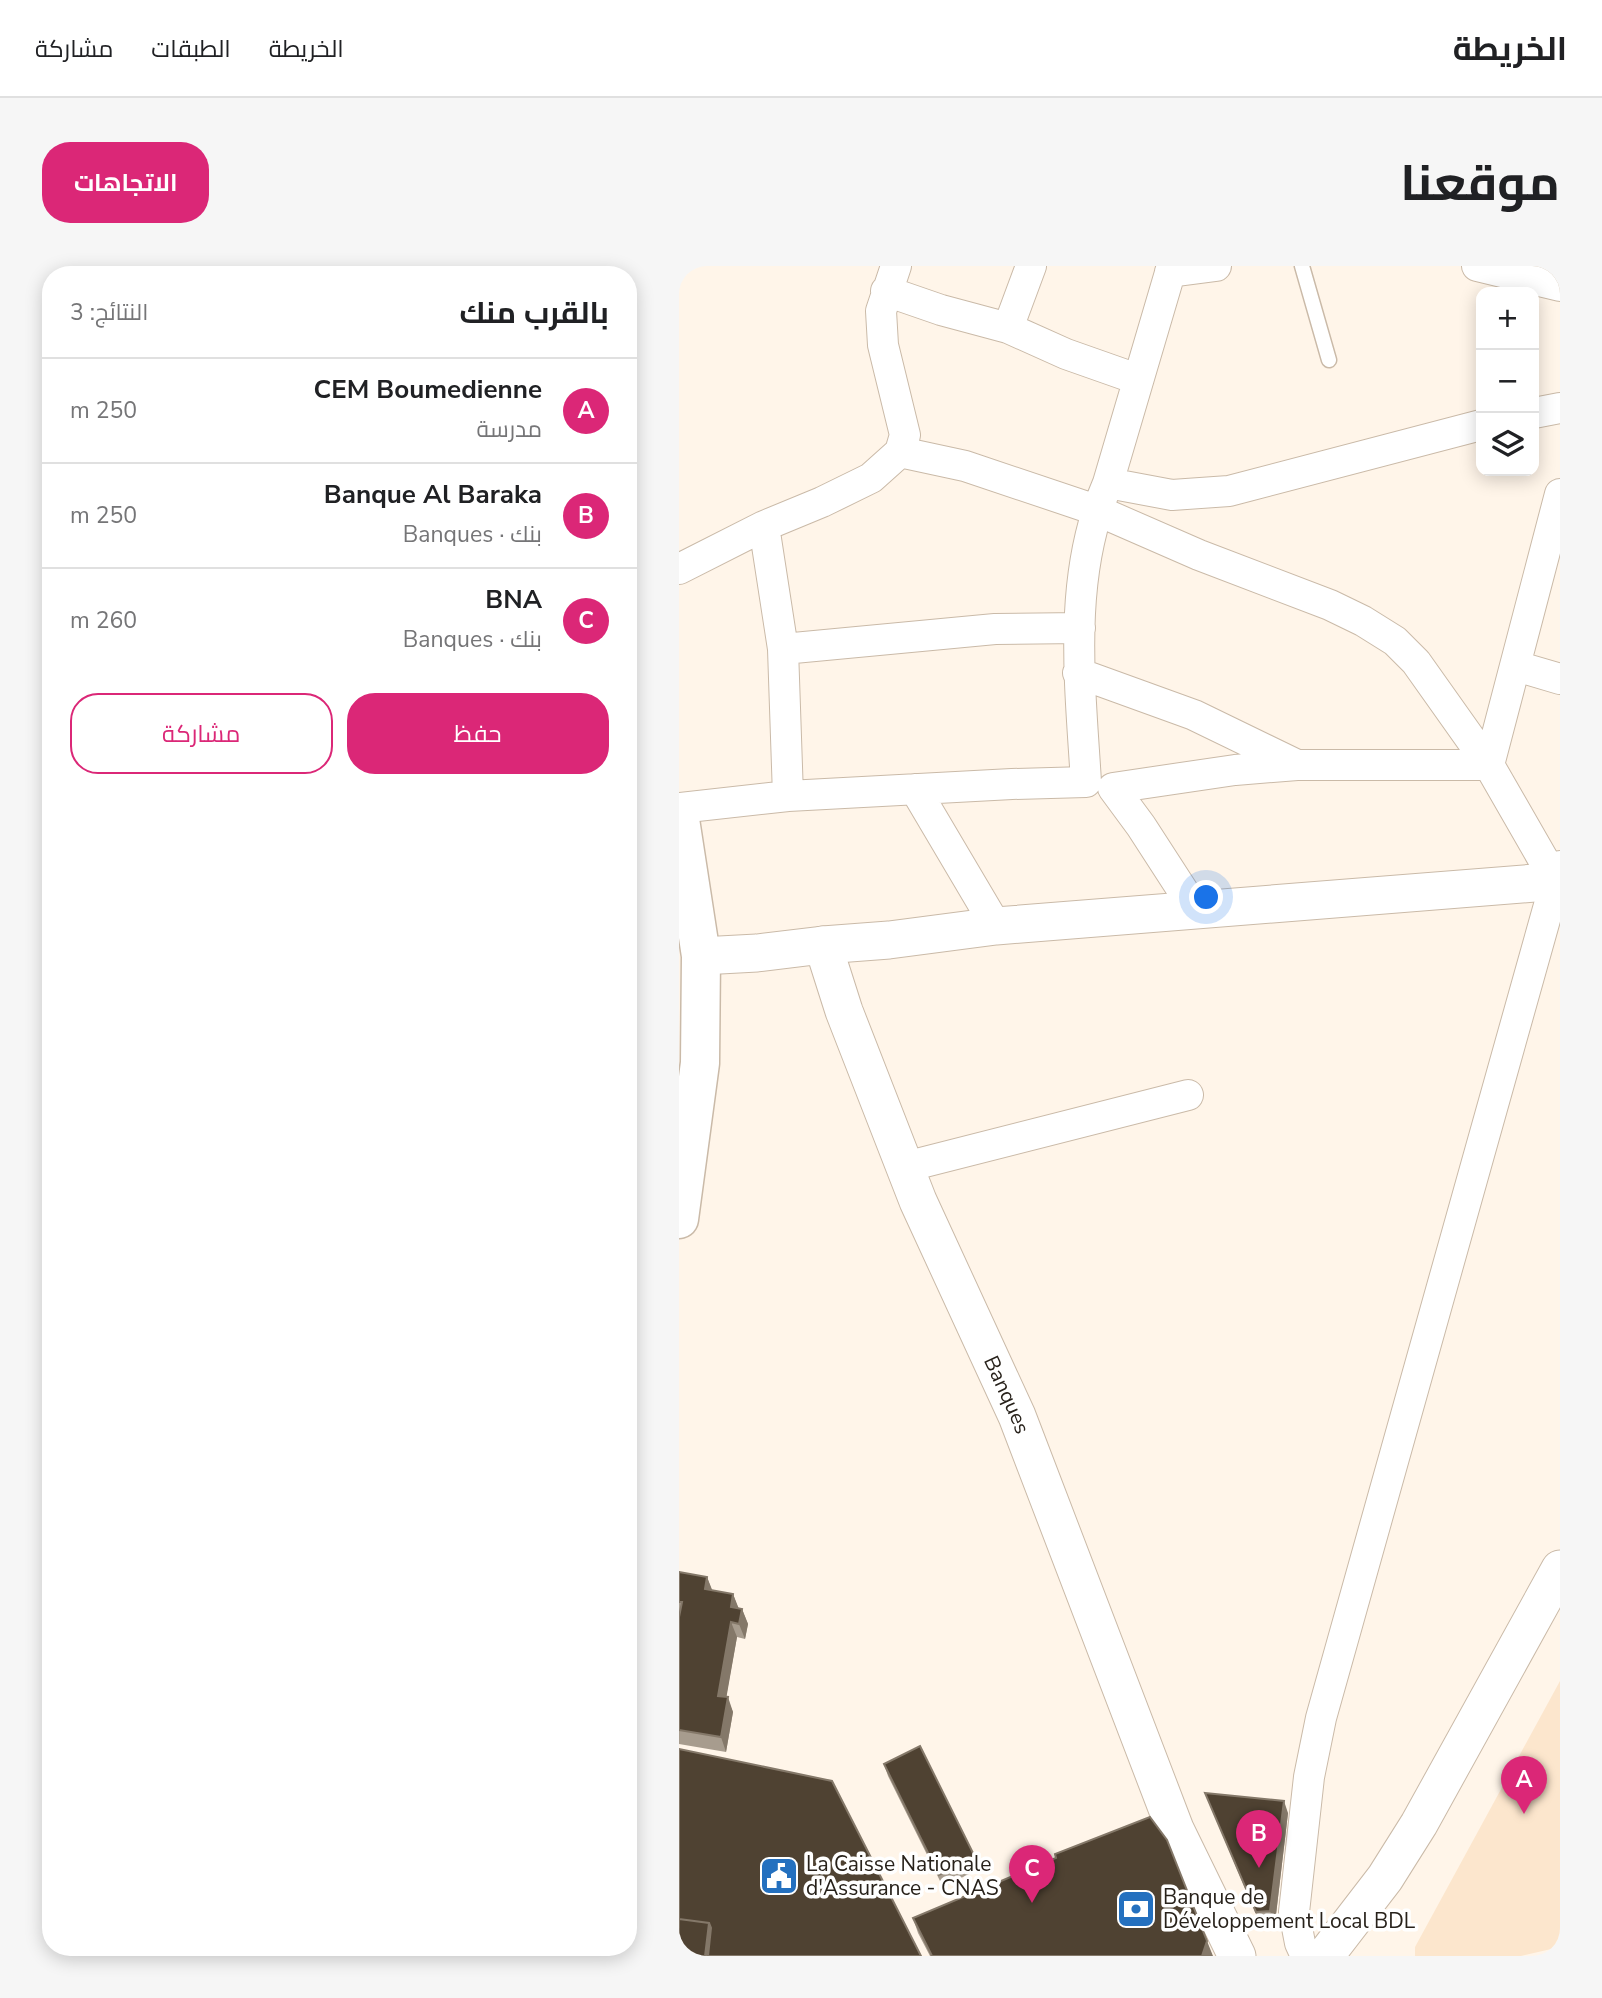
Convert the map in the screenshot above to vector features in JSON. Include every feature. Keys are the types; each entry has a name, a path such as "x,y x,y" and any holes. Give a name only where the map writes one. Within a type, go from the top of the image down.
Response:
{"main road":[{"path":"679,810 701,956 700,1063 684,1150 679,1219"}],"street":[{"path":"1008,328 1031,266"},
{"path":"1196,911 1141,826 1099,785 1078,673 1090,540 1171,269 1216,266"},
{"path":"1478,266 1560,286"},
{"path":"679,569 764,526 871,478 900,452 905,435 883,345 881,311 891,279 941,310 1008,328 1066,354 1137,379"},
{"path":"1539,412 1560,408"},
{"path":"900,452 1102,496 1172,495 1229,491 1476,426"},
{"path":"1489,765 1560,494"},
{"path":"1102,496 1199,555 1330,605 1395,641 1416,662 1489,765 1558,875 1321,1718 1309,1777 1294,1912 1300,1942 1307,1956"},
{"path":"764,526 783,649 788,796"},
{"path":"783,649 995,629 1080,628"},
{"path":"1516,666 1560,679"},
{"path":"1078,673 1193,715 1297,765"},
{"path":"679,810 788,796 915,789 1099,785 1297,765 1489,765"},
{"path":"915,789 996,926"},
{"path":"701,956 757,953 996,926 1196,911 1558,875"},
{"name":"Banques","path":"823,945 844,1011 918,1201 1017,1416 1175,1829 1237,1956"},
{"path":"905,1167 1188,1095"},
{"path":"1325,1956 1385,1878 1419,1825 1560,1569"}],"lane":[{"path":"1302,266 1329,360"}],"shaded area":[{"path":"1560,1681 1560,1947 1521,1956 1415,1956 1415,1947"}],"building":[{"path":"679,1572 707,1577 705,1589 733,1594 731,1607 742,1609 739,1624 731,1622 718,1696 728,1697 721,1737 679,1730 679,1617 682,1602 679,1602"},
{"path":"920,1746 975,1857 939,1875 884,1764"},
{"name":"La Caisse Nationale d'Assurance - CNAS","path":"679,1749 832,1781 921,1956 708,1956 711,1928 709,1923 679,1919"},
{"path":"1205,1793 1284,1801 1270,1911 1256,1912"},
{"path":"1150,1817 1167,1840 1207,1941 1202,1956 932,1956 913,1918 1056,1858 1055,1854"},
{"path":"679,1919 709,1923 705,1956 679,1956"}],"place":[{"name":"CEM Boumedienne","path":"1524,1814"},
{"name":"Banque Al Baraka","path":"1259,1868"},
{"name":"La Caisse Nationale d'Assurance - CNAS","path":"779,1876"},
{"name":"BNA","path":"1032,1903"},
{"name":"Banque de Développement Local BDL","path":"1136,1909"}]}
